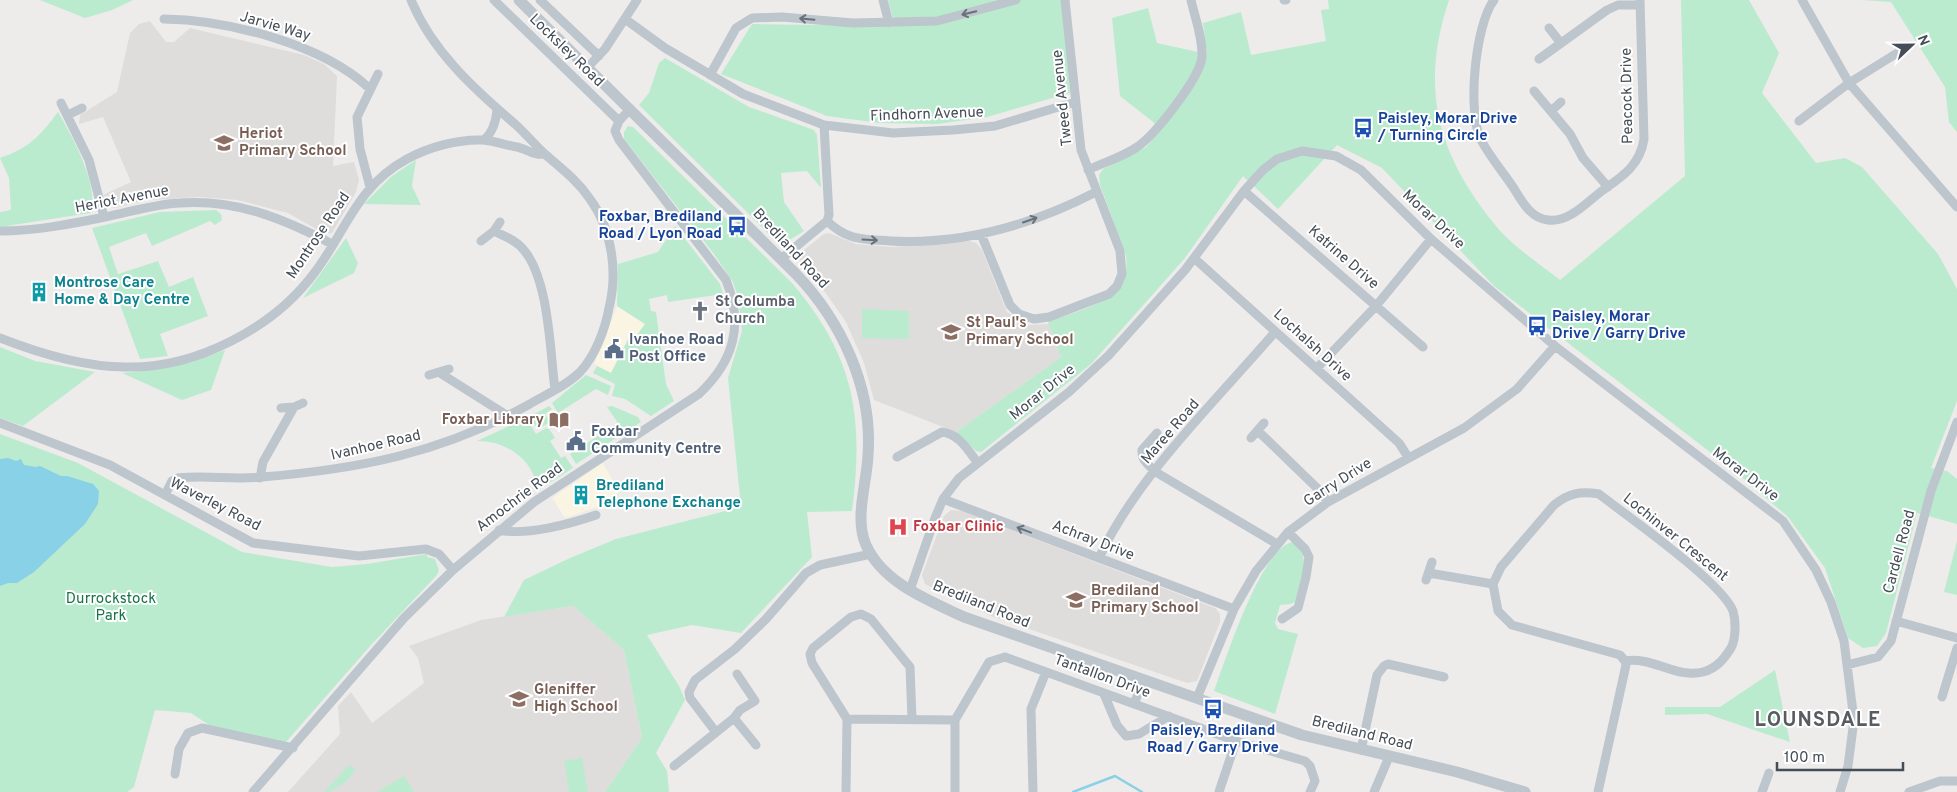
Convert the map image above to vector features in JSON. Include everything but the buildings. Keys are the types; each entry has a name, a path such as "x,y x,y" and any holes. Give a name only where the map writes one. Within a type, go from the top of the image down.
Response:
{"street":[{"name":"Ivanhoe Road","path":"165,495 172,482 178,478 260,478 346,469 408,456 468,434 508,416 555,390 580,372 596,346 607,320 612,297 613,263 606,230 590,198 570,176 497,110 447,60 426,29 412,0"},
{"name":"Locksley Road","path":"494,0 619,121"},
{"name":"Brediland Road","path":"519,0 781,259 809,288 830,315 851,359 862,390 869,453 860,523 865,543 883,571 910,590 964,617 1302,735 1457,772 1525,792"},
{"path":"540,0 599,56"},
{"path":"587,68 599,56 626,19 637,0"},
{"path":"883,0 889,23"},
{"path":"710,75 736,28 752,18 782,17 853,23 936,20 1016,0"},
{"name":"Tweed Avenue","path":"981,234 1014,310 1026,317 1049,317 1106,296 1120,281 1122,269 1120,252 1081,150 1065,0"},
{"path":"1088,170 1131,151 1144,142 1158,128 1197,72 1202,51 1191,0"},
{"name":"Peacock Drive","path":"1494,0 1483,20 1476,60 1475,119 1477,130 1481,140 1530,213 1548,220 1568,217 1629,170 1642,153 1644,139 1640,3"},
{"path":"1802,0 1849,83 1957,207"},
{"path":"1539,59 1560,42 1612,7 1640,3"},
{"name":"Jarvie Way","path":"164,19 195,21 300,46 340,65 354,74 369,88"},
{"name":"Findhorn Avenue","path":"626,19 665,48 743,94 824,125 892,133 953,130 995,126 1075,102"},
{"path":"1549,28 1560,42"},
{"path":"1799,121 1849,83 1902,50"},
{"path":"370,187 360,149 357,117 369,88 378,74"},
{"path":"1534,91 1570,134 1583,158 1608,187"},
{"path":"1551,111 1561,102"},
{"path":"61,103 89,160 104,217"},
{"path":"68,115 82,108"},
{"path":"619,121 630,109"},
{"path":"484,140 490,134 495,124 497,110"},
{"name":"Amochrie Road","path":"253,792 404,618 453,570 499,530 564,482 699,394 718,374 732,346 735,313 732,296 726,280 619,140 615,131 619,121"},
{"path":"781,259 827,221 830,209 824,125"},
{"name":"Montrose Road","path":"0,338 30,350 98,365 126,368 167,363 199,354 230,342 252,329 290,301 315,272 354,208 370,187 405,160 424,150 456,143 484,140 524,148 537,155 545,154"},
{"name":"Morar Drive","path":"910,590 943,499 959,478 977,462 1069,392 1109,355 1194,258 1244,190 1263,170 1278,159 1302,151 1336,156 1361,170 1431,239 1554,346 1783,521 1816,570 1831,602 1844,642 1854,720 1848,766 1840,792"},
{"name":"Katrine Drive","path":"1244,190 1423,347"},
{"path":"827,221 842,234 862,239 930,242 981,234 1051,213 1096,192"},
{"name":"Heriot Avenue","path":"0,231 20,231 104,217 163,204 226,204 289,222 332,244"},
{"path":"482,241 494,231 500,222"},
{"path":"494,231 512,240 522,248 533,262 540,280 555,390"},
{"path":"1317,368 1376,306 1431,239"},
{"name":"Lochalsh Drive","path":"1194,258 1399,444 1408,457"},
{"name":"Maree Road","path":"1099,558 1109,536 1154,471 1275,332"},
{"name":"Garry Drive","path":"1197,698 1234,608 1256,570 1288,532 1328,502 1464,428 1517,389 1554,346"},
{"path":"429,376 449,368"},
{"path":"440,373 508,416"},
{"path":"281,408 294,407 303,403"},
{"path":"260,478 263,462 294,407"},
{"name":"Cardell Road","path":"1847,665 1878,657 1891,641 1931,491 1954,439 1957,422"},
{"name":"Waverley Road","path":"0,423 110,465 253,543 359,556 426,549 439,554 453,570"},
{"path":"1264,424 1255,434 1318,489 1328,502"},
{"path":"897,457 942,432 949,433 958,438 977,462"},
{"path":"1157,433 1142,450 1143,458 1154,471 1276,544"},
{"name":"Lochinver Crescent","path":"1580,492 1599,494 1705,577 1723,595 1733,611 1735,629 1733,645 1723,661 1704,672 1681,672 1651,663 1625,662 1620,655 1512,625 1498,611 1493,584 1501,567 1562,498 1580,492"},
{"name":"Achray Drive","path":"943,499 1234,608"},
{"path":"499,530 508,532 551,527 596,516"},
{"path":"1282,620 1298,608 1306,577 1308,557 1306,548 1288,532"},
{"path":"715,731 690,698 689,692 695,680 735,649 760,625 806,573 820,565 871,554"},
{"path":"1432,562 1428,576 1493,584"},
{"path":"846,792 848,719 812,664 810,654 813,648 851,617 861,614 871,619 910,667 912,719"},
{"path":"1896,621 1957,638"},
{"path":"1942,698 1957,648"},
{"name":"Tantallon Drive","path":"955,720 989,662 1005,657 1236,741 1305,761 1310,766 1315,781 1310,792"},
{"path":"1598,792 1626,665 1625,662"},
{"path":"1361,750 1377,675 1384,666 1388,664 1444,677"},
{"path":"1032,792 1031,709 1046,672"},
{"path":"674,766 715,731 734,718 740,710 755,700 737,674"},
{"path":"1134,704 1143,680"},
{"path":"1104,694 1117,725 1126,736 1134,736 1169,716"},
{"path":"734,718 756,745"},
{"path":"848,719 955,720 955,792"},
{"path":"175,774 179,749 188,732 202,728 293,748"},
{"path":"1219,792 1236,741"},
{"path":"1374,792 1389,757"},
{"path":"1762,792 1769,773"},
{"path":"1909,792 1940,781 1957,781"}],"shaded area":[{"name":"Heriot Primary School","path":"150,21 166,42 174,42 190,28 304,55 324,64 337,76 333,166 354,162 359,180 356,192 332,233 325,234 288,213 237,200 200,197 148,200 115,208 107,205 103,195 131,182 103,117 79,124 80,115 117,92 130,33 139,24"},
{"name":"St Paul's Primary School","path":"829,233 856,244 893,247 970,241 976,243 982,250 1007,312 1028,325 1049,324 1061,357 956,432 874,400 864,363 846,322 799,260 799,255 804,250 824,234"},
{"path":"617,306 645,324 635,339 629,336 611,373 594,364"},
{"path":"603,463 619,492 609,503 565,518 552,498"},
{"name":"Brediland Primary School","path":"951,510 962,511 1215,608 1220,614 1220,622 1197,681 1187,683 991,616 925,584 922,575 944,516"},
{"name":"Gleniffer High School","path":"573,606 624,650 642,738 605,792 288,792 340,734 338,706 351,692 372,723 424,683 418,658 409,646 481,620"}],"green space":[{"path":"40,0 133,0 112,10 85,18"},
{"path":"888,0 1063,0 1070,93 987,117 937,124 879,123 827,116 721,74 752,24 895,26"},
{"path":"1328,0 1449,0 1440,32 1435,92 1440,120 1448,147 1460,173 1476,200 1496,226 1517,247 1560,280 1685,176 1681,0 1749,0 1779,53 1762,93 1816,163 1845,158 1862,167 1938,254 1957,289 1957,401 1931,468 1947,471 1957,479 1957,524 1917,513 1886,633 1877,646 1863,648 1848,638 1825,568 1788,517 1736,472 1494,286 1382,168 1337,145 1278,209 1243,176 1185,258 1091,364 981,452 976,451 956,432 1061,357 1048,322 1102,301 1113,293 1121,283 1126,271 1126,256 1100,185 1099,175 1103,169 1146,147 1162,129 1120,96 1112,18 1148,8 1157,43 1207,54 1203,23 1241,12 1251,55 1326,41 1321,10 1329,9"},
{"path":"1862,0 1957,0 1957,132 1949,122 1945,87 1891,2"},
{"path":"665,58 749,107 814,130 817,135 821,188 807,171 781,173 784,202 804,231 781,245 777,242 639,105 649,93 659,63"},
{"path":"58,112 77,147 88,176 92,202 90,213 0,227 0,212 11,210 9,178 0,158 19,150 33,140"},
{"path":"628,126 633,127 792,283 813,310 830,337 842,363 855,417 857,446 852,511 807,512 812,557 741,633 692,625 647,635 679,686 685,700 656,753 667,771 669,792 605,792 642,738 624,650 573,606 504,617 524,580 570,558 616,539 741,507 728,378 742,331 738,297 733,282 714,254 624,139 624,132"},
{"path":"416,160 412,186 421,205 364,204 392,176"},
{"path":"216,210 221,214 222,220 215,225 210,221 152,246 146,233 109,247 118,274 158,261 169,287 193,277 208,316 160,334 168,356 140,359 92,228 160,212"},
{"path":"675,226 720,284 723,294 668,302 667,295 649,299 651,311 656,312 666,384 674,401 651,416 625,399 612,396 615,384 593,373 597,366 611,373 630,336 635,338 645,324 617,306 618,264 658,252"},
{"path":"346,238 358,263 354,273 303,298"},
{"path":"862,309 909,311 909,339 862,338"},
{"path":"0,347 35,361 95,372 23,426 0,418"},
{"path":"225,350 211,390 182,400 122,373 174,365"},
{"path":"586,375 611,386 608,395 596,389 558,413 552,403"},
{"path":"549,406 552,409 545,414 550,422 538,429 529,417"},
{"path":"612,406 638,417 641,422 576,464 570,454 618,423 607,407"},
{"path":"526,418 536,434 548,427 555,438 550,441 561,458 565,456 573,468 538,490 531,469 517,454 498,444 477,441"},
{"name":"Durrockstock Park","path":"0,434 78,463 242,552 332,567 367,564 427,554 427,557 435,559 439,570 437,575 371,645 286,742 212,727 191,713 155,710 134,787 127,792 0,792"},
{"path":"1957,541 1957,595 1944,592"},
{"path":"1293,542 1299,547 1304,561 1302,578 1295,602 1280,605 1275,623 1278,629 1298,634 1275,714 1214,691 1235,632 1257,584 1269,563 1281,549"},
{"path":"1775,670 1790,742 1707,714 1665,715 1665,707 1720,707"},
{"path":"582,758 588,792 569,792 564,761"},
{"path":"349,765 355,769 354,773 338,787 324,792"},
{"path":"404,776 414,792 377,792"}],"water":[{"path":"8,458 16,461 21,459 24,465 40,466 61,476 93,484 99,491 98,504 85,524 34,572 17,583 8,583 0,586 0,459"}],"waterway":[{"path":"1073,792 1115,776 1142,792"}],"place":[{"name":"Paisley, Morar Drive / Turning Circle","path":"1363,128"},
{"name":"Heriot Primary School","path":"224,143"},
{"name":"Foxbar, Brediland Road / Lyon Road","path":"737,226"},
{"name":"Montrose Care Home & Day Centre","path":"39,292"},
{"name":"St Columba Church","path":"700,311"},
{"name":"Paisley, Morar Drive / Garry Drive","path":"1537,326"},
{"name":"St Paul's Primary School","path":"951,332"},
{"name":"Ivanhoe Road Post Office","path":"614,349"},
{"name":"Foxbar Library","path":"559,420"},
{"name":"Foxbar Community Centre","path":"576,441"},
{"name":"Brediland Telephone Exchange","path":"581,495"},
{"name":"Foxbar Clinic","path":"898,527"},
{"name":"Brediland Primary School","path":"1076,600"},
{"name":"Gleniffer High School","path":"519,699"},
{"name":"Paisley, Brediland Road / Garry Drive","path":"1213,709"}],"district":[{"name":"LOUNSDALE","path":"1818,721"}]}
